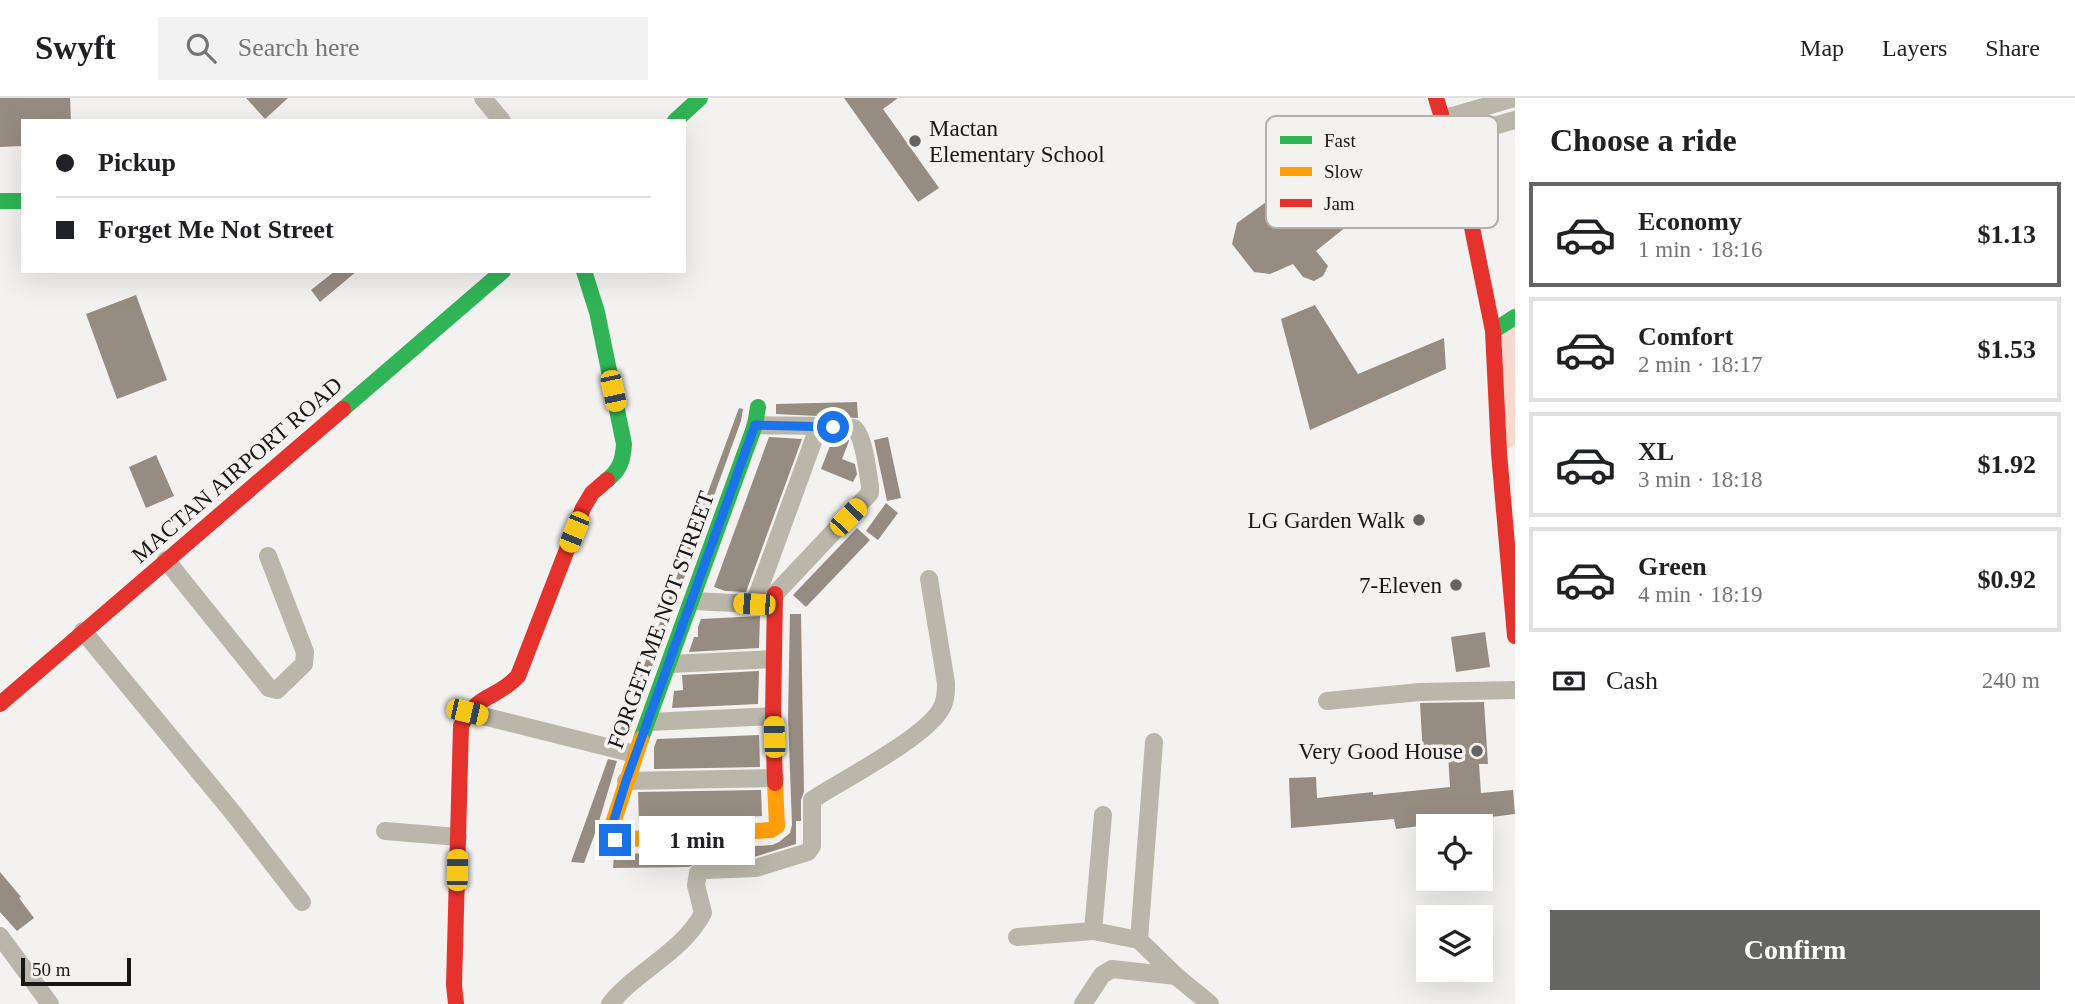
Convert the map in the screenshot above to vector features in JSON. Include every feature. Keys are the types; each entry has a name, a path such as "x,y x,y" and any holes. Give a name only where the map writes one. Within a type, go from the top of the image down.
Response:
{"street":[{"path":"483,98 500,119"},
{"path":"677,119 701,98"},
{"path":"1436,98 1441,116"},
{"path":"1452,116 1515,98"},
{"path":"1498,125 1515,120"},
{"path":"0,201 21,201"},
{"path":"1472,228 1506,392 1499,453 1515,636"},
{"name":"MACTAN AIRPORT ROAD","path":"0,704 501,273"},
{"path":"456,1004 454,985 461,726 467,712 476,702 509,685 518,676 583,508 593,492 618,472 624,459 624,444 600,325 585,273"},
{"path":"1493,331 1515,317"},
{"name":"FORGET ME NOT STREET","path":"758,407 755,425 671,664 635,754 612,826 612,834 615,840 624,840 771,830 777,826 778,820 775,778"},
{"path":"693,601 754,604 775,594 870,493 856,429 848,426 818,428 755,425"},
{"path":"754,604 818,428"},
{"path":"166,560 269,688 277,690 304,664 305,652 268,556"},
{"path":"610,1004 668,953 698,922 703,912 696,885 698,873 705,870 756,868 808,852 812,846 812,800 922,730 942,709 946,683 929,579"},
{"path":"626,781 775,778 775,594"},
{"path":"83,631 225,803 302,902"},
{"path":"671,664 773,659"},
{"path":"1327,701 1420,692 1515,690"},
{"path":"467,712 635,754"},
{"path":"649,722 773,716"},
{"path":"1139,940 1154,742"},
{"path":"1093,931 1103,815"},
{"path":"384,831 458,837"},
{"path":"1017,937 1093,931 1139,940 1210,1004"},
{"path":"0,936 50,1004"},
{"path":"1083,1004 1102,975 1112,968 1176,976"}],"shaded area":[{"path":"1515,318 1515,445 1499,453 1493,331"}],"building":[{"path":"0,98 70,98 71,119 21,119 21,146 0,147"},
{"path":"246,98 288,98 265,119"},
{"path":"844,98 898,98 883,109 939,188 918,202"},
{"path":"1266,202 1266,228 1345,228 1316,251 1328,266 1323,276 1314,281 1303,277 1293,264 1270,274 1254,272 1232,244 1237,223"},
{"path":"332,273 355,273 320,302 311,290"},
{"path":"136,295 167,380 117,399 86,314"},
{"path":"1315,305 1358,374 1444,338 1446,369 1310,430 1281,319"},
{"path":"857,402 858,418 776,414 776,404"},
{"path":"739,408 743,409 741,421 626,738 618,736"},
{"path":"769,437 802,439 746,592 725,591 714,587"},
{"path":"888,437 901,498 887,501 874,440"},
{"path":"833,438 848,438 842,459 855,464 857,474 853,482 821,469"},
{"path":"156,455 174,496 146,508 129,467"},
{"path":"886,503 898,513 878,540 866,531"},
{"path":"857,528 870,540 806,607 793,595"},
{"path":"790,614 801,614 804,792 801,800 801,821 796,821 796,844 754,857 704,859 689,867 613,868 614,855 772,845 790,833"},
{"path":"760,616 759,648 689,652 694,637 698,637 701,619"},
{"path":"1485,632 1490,667 1456,672 1451,637"},
{"path":"759,671 758,704 672,708 674,691 683,690 682,675"},
{"path":"1484,702 1488,764 1479,764 1481,793 1513,790 1515,814 1493,817 1493,814 1416,814 1416,826 1396,829 1394,819 1291,828 1289,778 1316,777 1317,798 1450,787 1448,755 1423,757 1420,703"},
{"path":"759,735 760,767 654,769 657,739"},
{"path":"608,759 617,761 597,828 584,863 571,862"},
{"path":"761,790 762,816 639,824 638,792"},
{"path":"0,872 34,918 17,931 0,912"}],"traffic: fast":[{"path":"677,119 700,98"},
{"path":"0,201 21,201"},
{"path":"343,409 501,273"},
{"path":"585,273 597,312 624,444 620,464 607,480"},
{"path":"1493,331 1515,317"},
{"path":"641,739 755,425 758,407"}],"traffic: slow":[{"path":"641,739 612,826 615,840 771,830 777,826 775,783"}],"traffic: jam":[{"path":"1436,98 1441,116"},
{"path":"1472,228 1493,331 1499,453 1515,636"},
{"path":"0,704 343,409"},
{"path":"456,1004 454,985 461,726 474,707 518,676 583,508 592,493 607,480"},
{"path":"775,594 775,783"}],"place":[{"name":"Mactan Elementary School","path":"915,141"},
{"name":"LG Garden Walk","path":"1419,520"},
{"name":"7-Eleven","path":"1456,585"},
{"name":"Very Good House","path":"1477,751"}],"route":[{"path":"615,840 612,826 635,754 671,664 755,425 833,427"}]}
